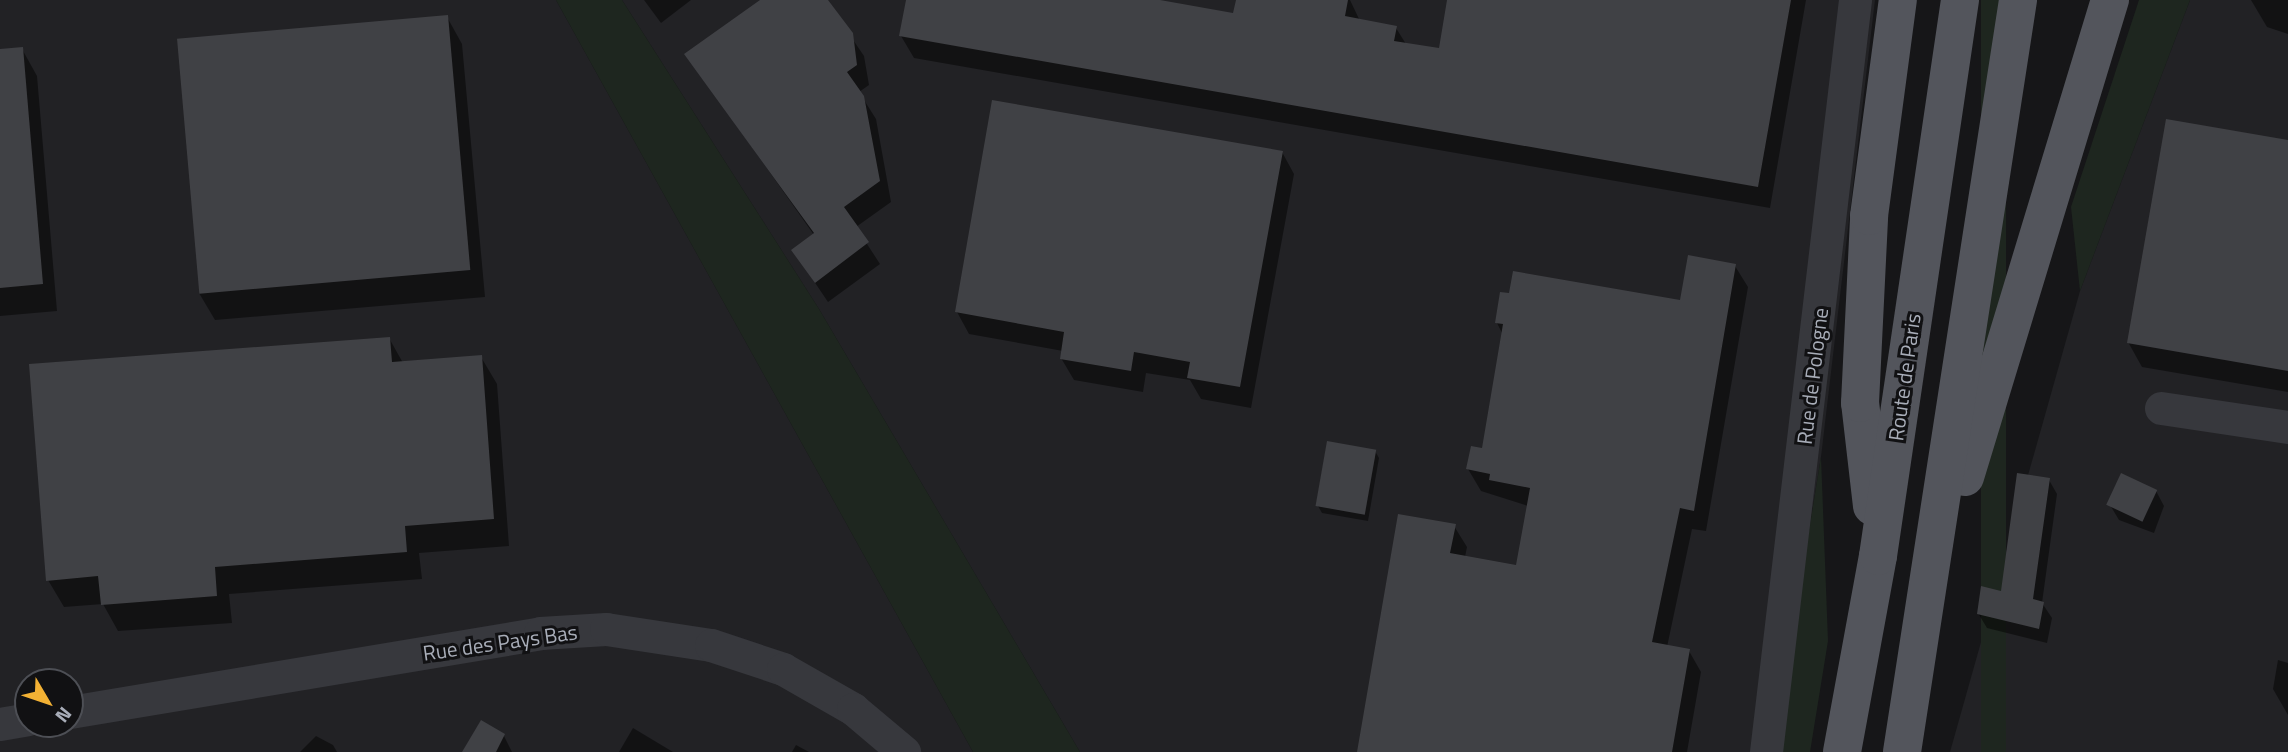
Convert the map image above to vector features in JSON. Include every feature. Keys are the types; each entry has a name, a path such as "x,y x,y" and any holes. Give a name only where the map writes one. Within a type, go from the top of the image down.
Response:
{"main road":[{"path":"1878,556 1860,402 1869,216 1898,0"},
{"name":"Route de Paris","path":"1842,752 1878,556 1960,0"},
{"path":"1902,752 1934,565 2018,0"},
{"path":"1934,565 1985,419 2016,296 2110,0"}],"street":[{"name":"Rue de Pologne","path":"1766,752 1855,0"},
{"path":"2161,408 2288,427"},
{"name":"Rue des Pays Bas","path":"84,710 540,633 606,629 669,636 763,661 809,682 853,709 904,752"}],"shaded area":[{"path":"0,0 556,0 973,752 0,752"},
{"path":"556,0 622,0 819,309 1080,752 973,752"},
{"path":"622,0 1875,0 1821,457 1773,752 1080,752 819,309"},
{"path":"1981,0 2006,0 2006,752 1981,752"},
{"path":"2139,0 2190,0 2080,291 2071,207"},
{"path":"2190,0 2288,0 2288,752 1950,752 2080,291"},
{"path":"1821,457 1828,641 1810,752 1773,752"}],"building":[{"path":"760,0 828,0 853,33 857,65 847,72 864,96 880,181 844,207 869,242 815,283 791,250 814,233 684,54"},
{"path":"906,0 1160,0 1233,13 1236,0 1348,0 1345,16 1397,26 1394,41 1439,48 1447,0 1791,0 1758,187 899,36"},
{"path":"448,15 470,270 199,294 177,39"},
{"path":"23,47 43,284 0,288 0,49"},
{"path":"992,100 1283,151 1240,387 1187,378 1190,362 1134,352 1131,371 1060,359 1064,332 955,312"},
{"path":"2166,119 2288,140 2288,371 2127,343"},
{"path":"1688,255 1736,264 1694,511 1680,508 1652,642 1690,649 1672,752 1357,752 1398,514 1456,524 1450,553 1516,565 1530,488 1489,480 1490,474 1466,469 1471,446 1482,448 1503,324 1495,323 1500,292 1509,293 1513,271 1680,300"},
{"path":"390,337 392,362 482,355 494,519 405,526 407,552 215,567 217,596 101,605 98,576 46,581 29,364"},
{"path":"1327,441 1376,450 1365,515 1316,506"},
{"path":"2017,473 2050,478 2033,599 2044,602 2039,629 1977,614 1981,586 2001,591"},
{"path":"2121,473 2157,490 2142,522 2106,505"},
{"path":"481,720 505,734 496,752 462,752"}]}
